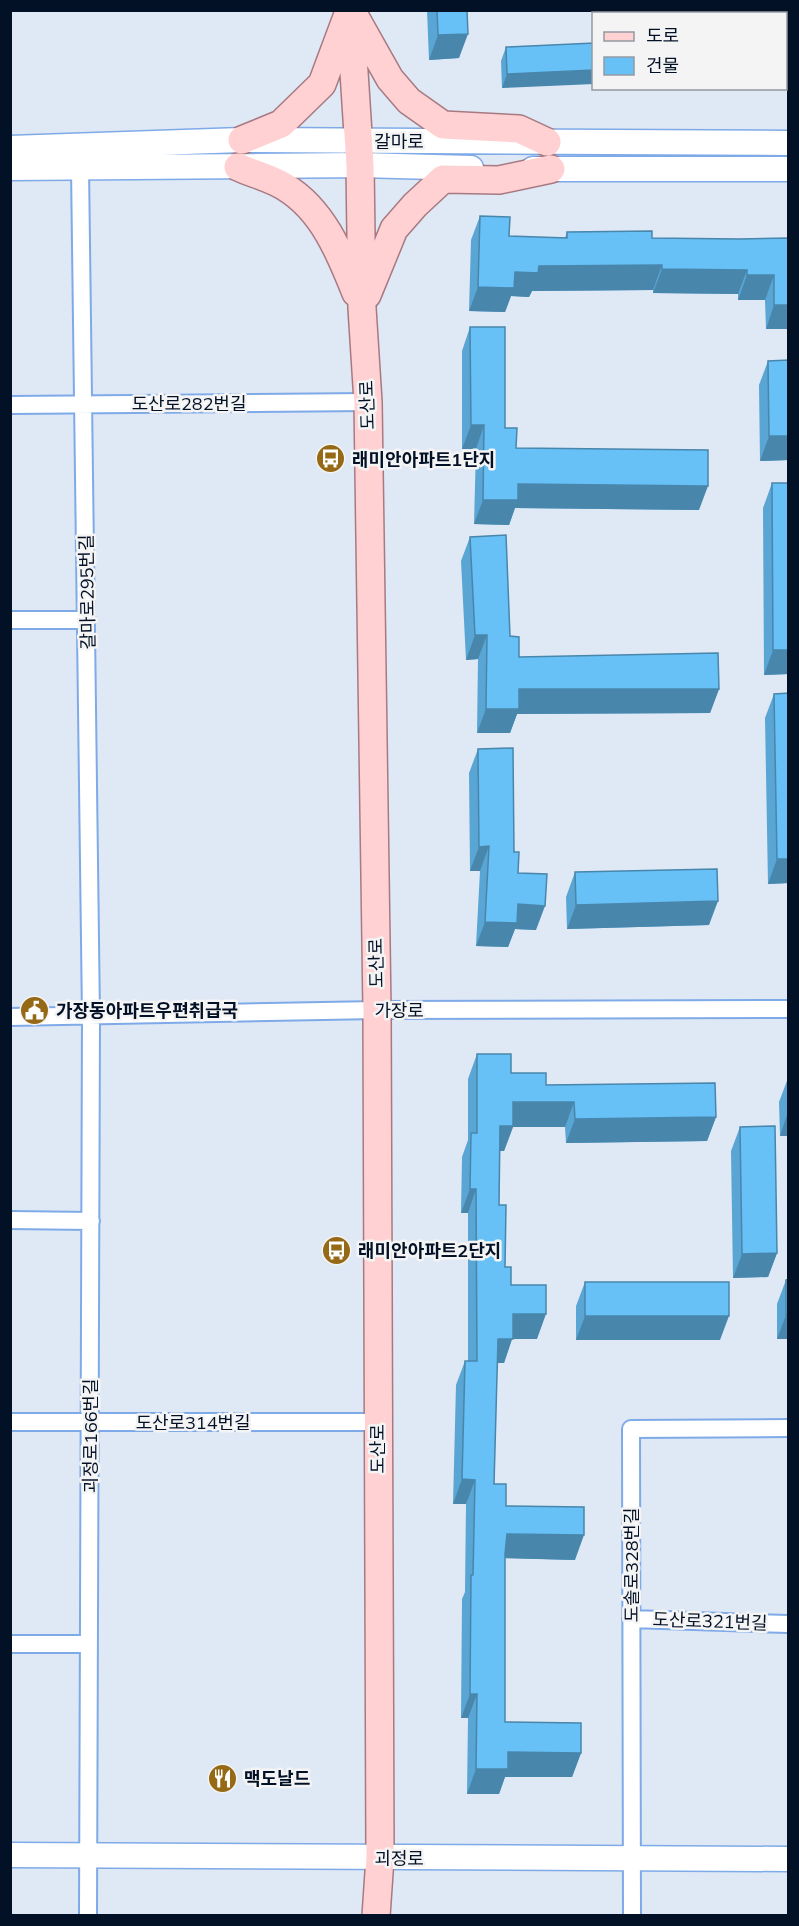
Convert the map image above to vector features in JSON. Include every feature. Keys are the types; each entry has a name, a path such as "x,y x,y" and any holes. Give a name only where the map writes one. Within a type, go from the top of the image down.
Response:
{"main road":[{"path":"242,140 281,124 322,84 350,10"},
{"path":"350,10 390,79 409,101 443,125 519,129 547,142"},
{"name":"도산로","path":"350,10 359,153 362,308 368,402 377,1010 376,1422 380,1858 376,1916"},
{"name":"갈마로","path":"10,148 242,140 359,153 551,169 789,169"},
{"name":"갈마로","path":"10,168 238,168 359,153 547,142 789,143"},
{"path":"238,168 285,187 317,215 339,252 362,308"},
{"path":"362,308 394,229 415,205 443,180 499,180 551,169"},
{"name":"괴정로","path":"10,1855 789,1859"}],"street":[{"name":"갈마로295번길","path":"80,167 92,1017"},
{"name":"도산로282번길","path":"10,405 368,402"},
{"path":"10,620 87,620"},
{"name":"가장로","path":"10,1017 377,1010 789,1009"},
{"name":"괴정로166번길","path":"88,1916 92,1017"},
{"path":"10,1220 91,1221"},
{"name":"도산로314번길","path":"10,1422 376,1422"},
{"name":"도솔로328번길","path":"632,1916 631,1429 789,1428"},
{"name":"도산로321번길","path":"632,1619 789,1624"},
{"path":"10,1644 89,1644"}],"building":[{"path":"437,10 467,10 468,34 438,35"},
{"path":"592,43 592,70 507,74 506,47"},
{"path":"480,216 510,217 509,236 567,238 567,232 652,231 652,238 789,238 789,305 774,305 774,275 747,275 747,270 662,269 662,265 539,266 538,273 515,272 514,288 478,287"},
{"path":"470,327 505,327 505,428 517,428 516,448 708,450 708,486 518,484 518,500 483,500 484,425 471,425"},
{"path":"789,360 789,436 769,436 768,361"},
{"path":"772,483 789,483 789,650 773,650"},
{"path":"506,535 510,636 519,637 519,657 718,653 719,689 519,689 519,709 486,709 487,635 475,635 470,537"},
{"path":"789,693 789,859 777,859 774,694"},
{"path":"513,748 514,852 519,852 518,873 547,874 545,906 518,904 517,923 485,922 489,846 479,847 478,749"},
{"path":"717,869 718,901 576,905 575,872"},
{"path":"477,1054 511,1054 511,1073 546,1073 546,1085 715,1083 716,1117 575,1119 574,1102 513,1102 513,1126 500,1126 499,1205 506,1205 505,1267 511,1267 511,1285 546,1285 546,1314 513,1314 513,1339 498,1339 494,1484 506,1484 506,1506 584,1507 584,1535 507,1534 505,1722 581,1723 581,1753 508,1752 508,1769 476,1769 477,1694 470,1694 475,1480 462,1479 465,1361 477,1361 476,1189 470,1189 471,1133 477,1133"},
{"path":"789,1078 789,1112 788,1112"},
{"path":"775,1126 777,1253 742,1254 740,1127"},
{"path":"789,1279 789,1315 786,1315 786,1280"},
{"path":"585,1282 729,1282 729,1316 585,1316"}],"place":[{"name":"래미안아파트1단지","path":"331,459"},
{"name":"가장동아파트우편취급국","path":"35,1010"},
{"name":"래미안아파트2단지","path":"337,1250"},
{"name":"맥도날드","path":"223,1778"}]}
